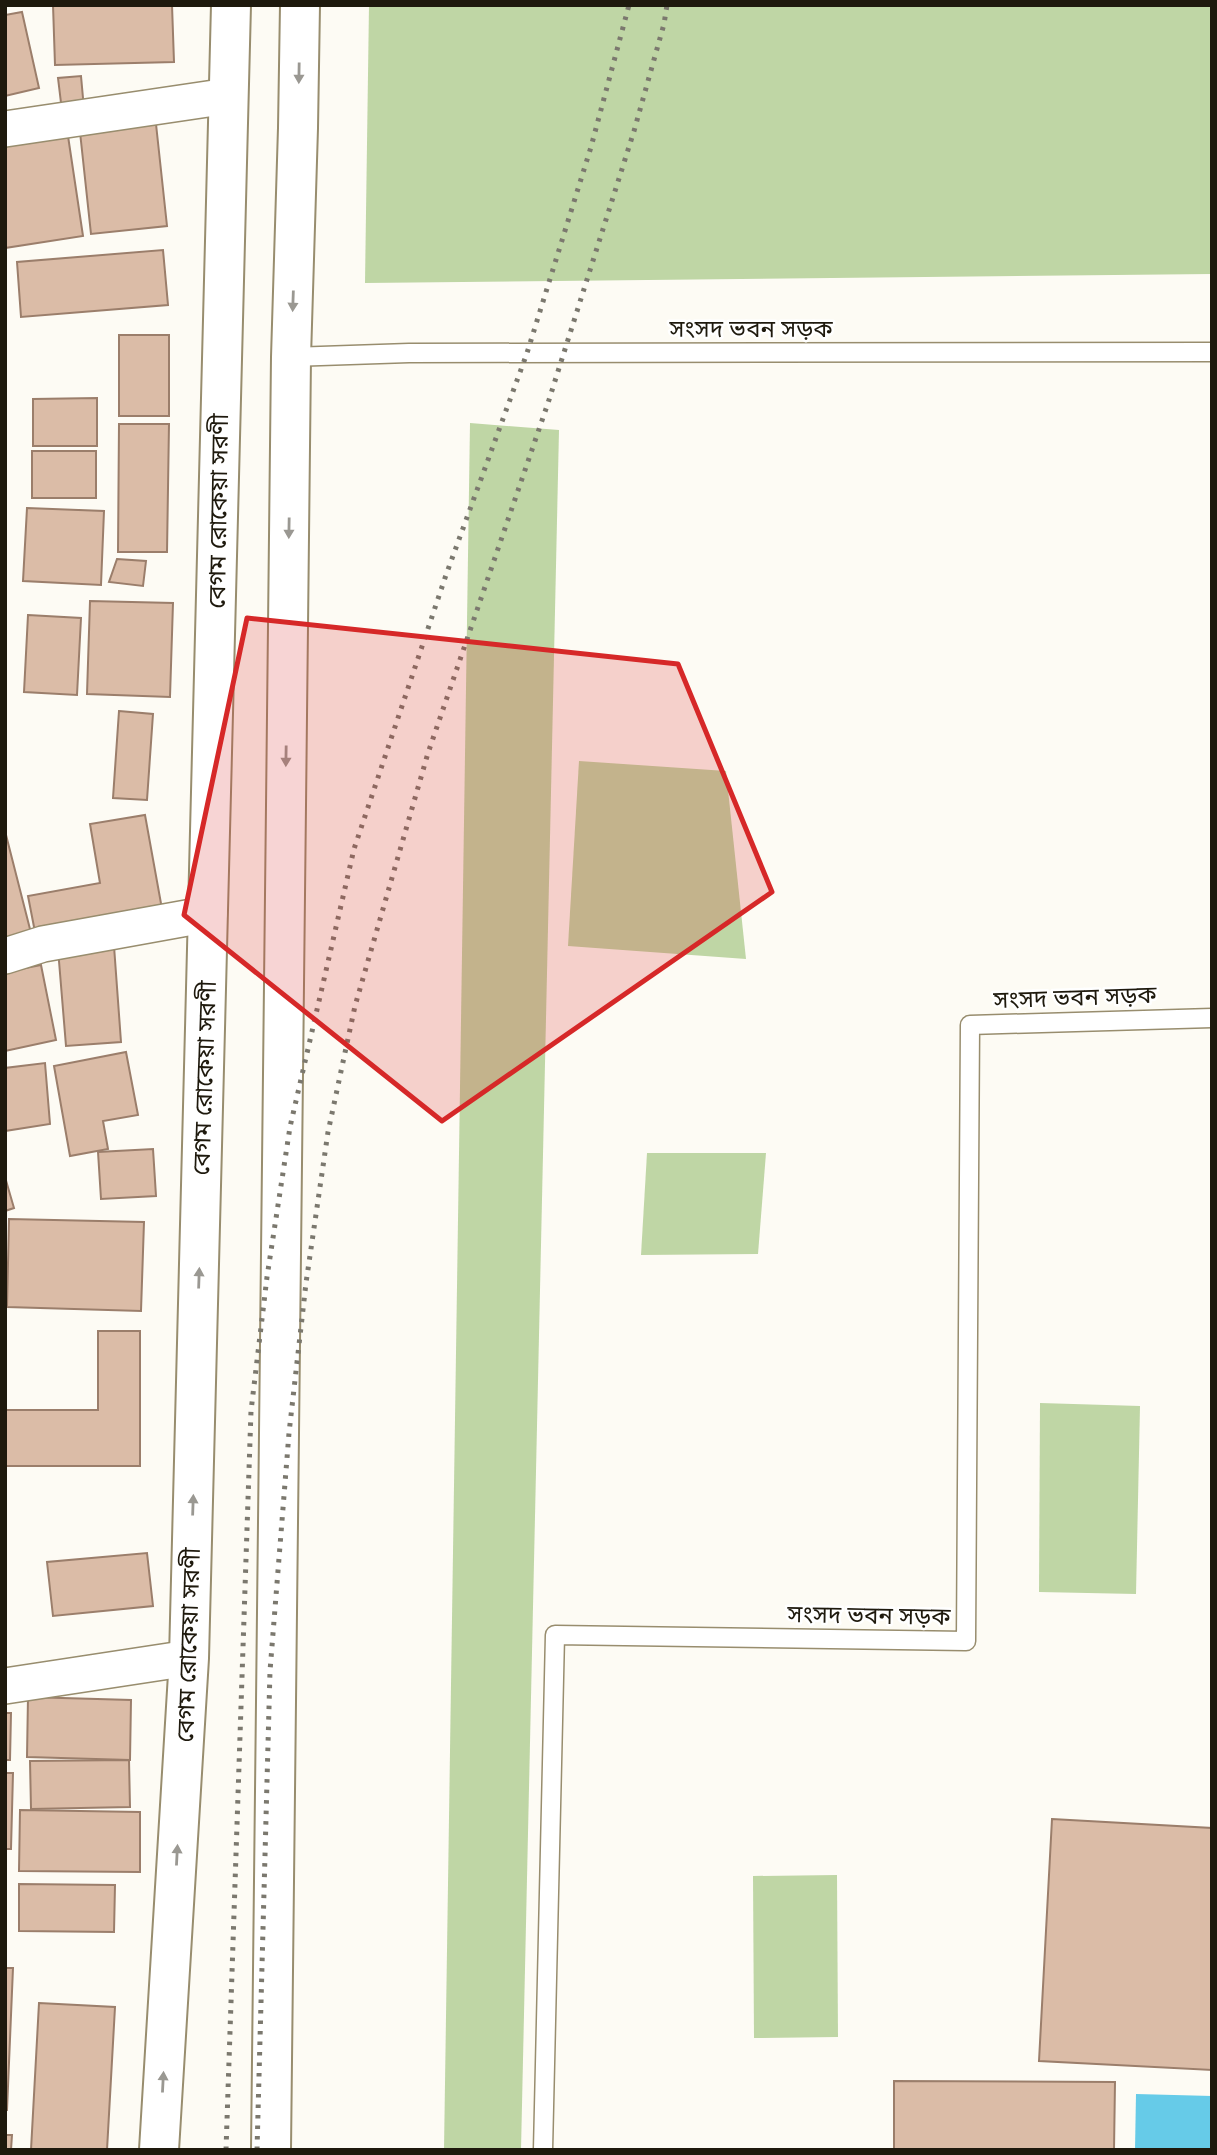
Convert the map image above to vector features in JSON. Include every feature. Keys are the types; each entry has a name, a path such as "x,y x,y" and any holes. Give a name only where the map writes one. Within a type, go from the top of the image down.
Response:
{"main road":[{"name":"বেগম রোকেয়া সরণী","path":"159,2150 189,1658 230,5"},
{"path":"271,2150 291,357 300,5"}],"street":[{"path":"5,129 228,96"},
{"path":"5,956 43,944 209,914"},
{"path":"5,1686 189,1658"}],"lane":[{"name":"সংসদ ভবন সড়ক","path":"291,357 409,353 1212,352"},
{"name":"সংসদ ভবন সড়ক","path":"542,2150 555,1635 966,1641 970,1025 1212,1018"}],"highlighted area":[{"path":"247,618 678,664 772,892 442,1121 184,915"}],"green space":[{"path":"369,5 1212,5 1212,274 365,283"},
{"path":"470,423 559,430 521,2150 444,2150"},
{"path":"579,761 726,771 746,959 568,946"},
{"path":"647,1153 766,1153 758,1254 641,1255"},
{"path":"1040,1403 1140,1406 1136,1594 1039,1592"},
{"path":"837,1875 838,2037 754,2038 753,1876"}],"water":[{"path":"1136,2094 1212,2096 1212,2150 1135,2150"}],"building":[{"path":"53,5 172,5 174,62 55,65"},
{"path":"22,12 39,88 5,96 5,15"},
{"path":"81,76 84,109 62,111 58,78"},
{"path":"156,124 167,226 91,234 80,132"},
{"path":"68,136 83,236 5,248 5,145"},
{"path":"163,250 168,305 21,317 17,262"},
{"path":"119,335 169,335 169,416 119,416"},
{"path":"97,398 97,446 33,446 33,399"},
{"path":"119,424 169,424 167,552 118,552"},
{"path":"32,451 96,451 96,498 32,498"},
{"path":"27,508 104,511 101,585 23,581"},
{"path":"117,559 146,561 143,586 109,582"},
{"path":"90,601 173,603 170,697 87,694"},
{"path":"28,615 81,618 77,695 24,692"},
{"path":"119,711 153,714 147,800 113,798"},
{"path":"145,815 162,909 35,932 28,896 100,883 90,824"},
{"path":"5,831 31,933 5,939"},
{"path":"114,946 121,1042 66,1046 58,949"},
{"path":"41,965 56,1040 5,1051 5,972"},
{"path":"126,1052 138,1115 103,1121 108,1149 70,1156 54,1066"},
{"path":"45,1063 50,1124 5,1131 5,1068"},
{"path":"153,1149 156,1196 101,1199 98,1152"},
{"path":"5,1177 14,1208 5,1211"},
{"path":"9,1219 144,1222 141,1311 7,1307"},
{"path":"98,1331 140,1331 140,1466 5,1466 5,1410 98,1410"},
{"path":"147,1553 153,1606 53,1616 47,1562"},
{"path":"28,1697 131,1700 130,1760 27,1757"},
{"path":"5,1713 11,1713 10,1760 5,1760"},
{"path":"129,1760 130,1807 31,1809 30,1761"},
{"path":"5,1773 13,1773 11,1849 5,1849"},
{"path":"20,1810 140,1812 140,1872 19,1871"},
{"path":"1052,1819 1212,1828 1212,2070 1039,2061"},
{"path":"19,1884 115,1885 114,1932 19,1931"},
{"path":"5,1968 13,1968 7,2110 5,2110"},
{"path":"39,2003 115,2007 107,2150 31,2150"},
{"path":"894,2081 1115,2082 1114,2150 894,2150"},
{"path":"5,2135 12,2135 11,2150 5,2150"}],"railway":[{"path":"226,2150 251,1411 267,1277 290,1127 354,849 446,575 527,353 591,147 629,5"},
{"path":"257,2150 270,1671 289,1433 306,1283 328,1132 355,1006 428,753 548,403 634,131 667,5"}]}
